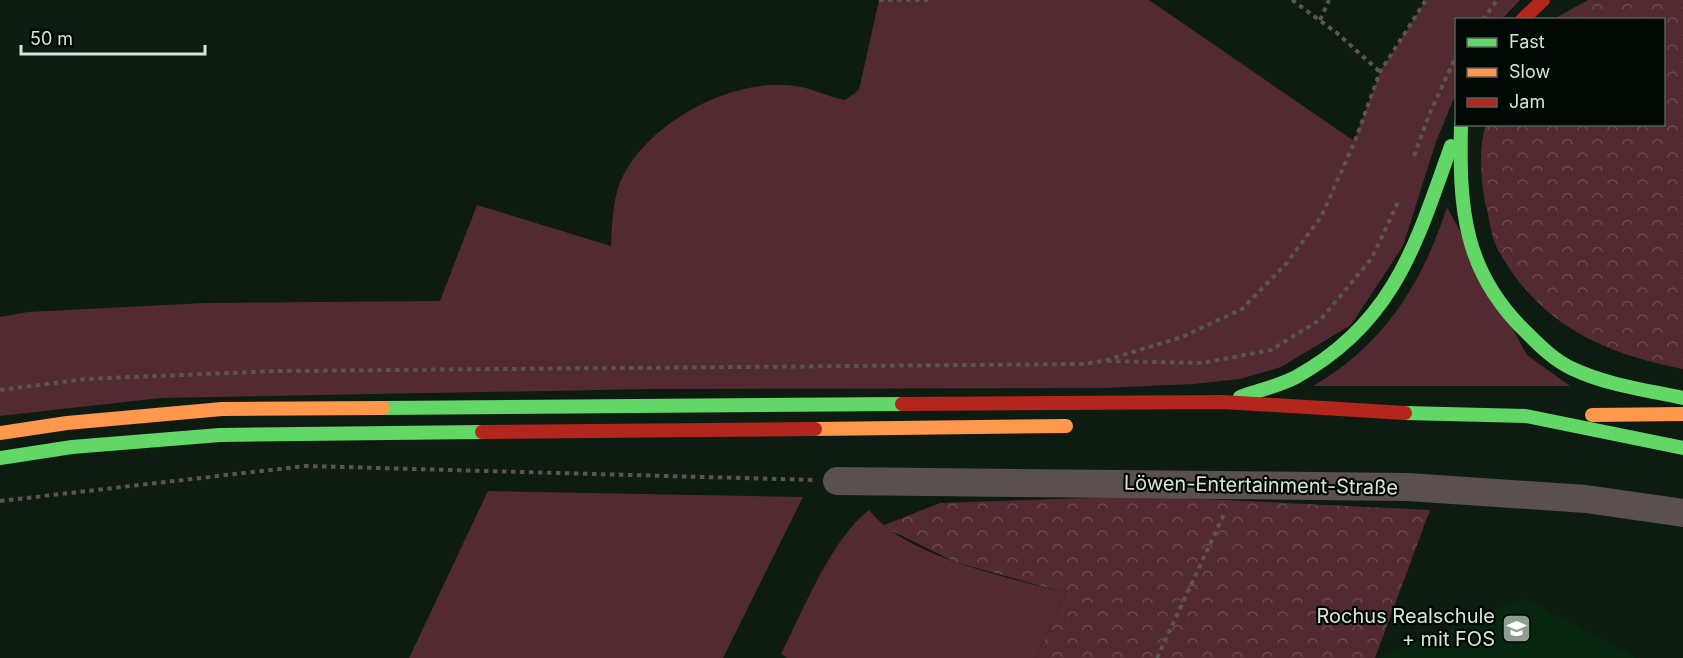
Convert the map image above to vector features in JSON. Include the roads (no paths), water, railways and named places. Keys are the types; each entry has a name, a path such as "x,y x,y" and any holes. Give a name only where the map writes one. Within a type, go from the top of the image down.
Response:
{"highway":[{"path":"1524,18 1544,0"},
{"path":"1224,402 1295,378 1354,339 1376,315 1398,282 1459,126"},
{"path":"1460,126 1459,186 1464,224 1476,265 1495,297 1517,326 1571,368 1609,382 1683,398"},
{"path":"0,433 145,415 234,409 1224,402 1408,413 1526,416 1683,448"},
{"path":"1314,422 1683,414"},
{"path":"0,458 82,446 220,435 1077,426"}],"street":[{"name":"Löwen-Entertainment-Straße","path":"837,481 1238,484 1467,491 1586,499 1683,513"}],"place":[{"name":"Rochus Realschule + mit FOS","path":"1516,628"}]}
